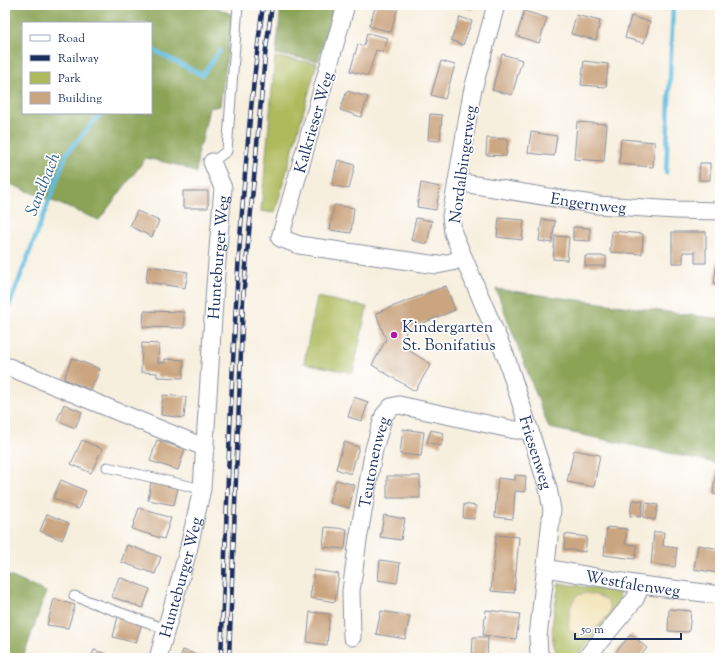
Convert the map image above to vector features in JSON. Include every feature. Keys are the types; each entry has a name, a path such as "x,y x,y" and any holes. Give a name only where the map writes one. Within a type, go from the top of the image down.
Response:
{"street":[{"name":"Kalkrieser Weg","path":"346,5 280,238 299,245 437,265 452,262 463,257"},
{"name":"Nordalbingerweg","path":"463,257 453,233 452,216 472,92 496,5"},
{"name":"Hunteburger Weg","path":"158,658 188,551 202,489 206,448 215,286 224,188 212,162"},
{"name":"Engernweg","path":"457,182 598,205 720,211"},
{"name":"Friesenweg","path":"463,257 506,357 548,488 552,510 538,637 539,654 542,658"},
{"path":"9,367 206,448"},
{"name":"Teutonenweg","path":"352,636 351,591 358,540 374,449 384,414 391,407 399,405 515,430 530,430"},
{"name":"Westfalenweg","path":"546,568 641,585 720,595"},
{"path":"586,658 635,599 641,585"}],"lane":[{"name":"Hunteburger Weg","path":"212,162 227,151 238,5"},
{"path":"107,467 202,489"},
{"path":"74,596 166,629"}],"green space":[{"path":"5,5 211,5 233,15 220,106 209,108 201,145 199,145 196,173 181,166 146,158 99,220 5,182"},
{"path":"281,5 334,5 318,61 276,54"},
{"path":"275,57 317,63 275,213 261,211"},
{"path":"496,289 720,319 720,464 549,428"},
{"path":"317,297 367,307 353,373 304,363"},
{"path":"5,574 46,592 23,658 5,658"},
{"path":"559,583 619,592 621,605 576,658 560,658 553,641 552,632 554,612"}],"sand":[{"path":"587,593 603,598 610,608 610,613 596,628 587,634 575,634 569,630 569,616 572,603 577,595"}],"building":[{"path":"376,5 391,5 398,7 391,32 369,26"},
{"path":"459,5 474,5 472,10"},
{"path":"524,11 547,18 539,43 517,36"},
{"path":"576,15 600,21 596,40 571,34"},
{"path":"631,16 650,22 644,43 625,38"},
{"path":"460,17 472,21 463,45 451,40"},
{"path":"367,33 388,38 383,52 376,50 368,76 350,71 358,44 364,46"},
{"path":"502,54 522,60 512,95 492,90"},
{"path":"441,61 455,65 445,99 431,95"},
{"path":"584,61 608,64 606,87 581,85"},
{"path":"347,91 368,97 361,117 340,110"},
{"path":"430,114 442,115 440,141 428,140"},
{"path":"577,122 607,124 604,161 574,159"},
{"path":"531,132 557,136 554,156 528,153"},
{"path":"487,138 508,139 506,156 486,155"},
{"path":"621,139 655,142 653,167 619,164"},
{"path":"338,160 355,165 349,189 332,185"},
{"path":"700,163 710,163 710,180 699,180"},
{"path":"421,183 440,187 436,210 417,207"},
{"path":"183,191 208,191 208,208 183,208"},
{"path":"334,205 354,208 351,233 330,230"},
{"path":"137,211 159,221 152,237 130,226"},
{"path":"416,218 432,221 427,244 411,240"},
{"path":"499,218 524,220 522,240 497,237"},
{"path":"542,219 555,221 552,243 539,241"},
{"path":"573,227 590,228 590,241 573,240"},
{"path":"612,231 643,234 642,254 610,252"},
{"path":"672,232 706,232 706,263 695,263 695,252 683,252 683,263 672,263"},
{"path":"555,236 569,237 567,260 553,259"},
{"path":"585,256 606,256 606,266 585,266"},
{"path":"717,259 720,260 720,285 714,285"},
{"path":"148,266 188,272 185,288 146,282"},
{"name":"Kindergarten St. Bonifatius","path":"446,286 455,310 406,330 403,347 431,364 415,391 372,365 386,340 376,313"},
{"path":"144,311 184,312 184,328 143,327"},
{"path":"142,343 159,344 158,363 165,363 165,359 184,360 183,378 157,377 157,373 141,372"},
{"path":"72,358 100,369 91,390 64,379"},
{"path":"163,395 186,397 184,418 161,415"},
{"path":"354,397 368,402 362,421 348,417"},
{"path":"64,404 82,412 75,428 57,420"},
{"path":"403,429 424,432 421,456 400,454"},
{"path":"431,430 444,433 441,446 427,442"},
{"path":"82,440 102,449 91,473 71,464"},
{"path":"157,440 185,449 178,470 150,461"},
{"path":"344,442 359,447 351,474 336,469"},
{"path":"574,450 600,455 594,487 567,482"},
{"path":"716,469 720,470 720,495 713,494"},
{"path":"515,475 526,476 525,492 515,491 513,519 495,517 498,478 515,480"},
{"path":"387,476 420,476 420,498 387,498"},
{"path":"61,480 86,491 78,509 53,498"},
{"path":"336,480 355,485 349,508 329,503"},
{"path":"151,482 178,488 174,505 148,500"},
{"path":"632,500 643,501 641,517 630,516"},
{"path":"646,503 658,505 655,520 643,517"},
{"path":"464,504 476,506 474,519 463,518"},
{"path":"139,508 171,518 164,539 132,529"},
{"path":"47,514 69,523 62,540 40,531"},
{"path":"384,515 405,519 401,540 380,537"},
{"path":"325,527 347,529 345,549 323,547"},
{"path":"607,527 627,529 625,544 637,545 635,559 604,555"},
{"path":"654,532 664,532 663,546 677,548 675,567 651,564"},
{"path":"565,534 587,537 585,552 564,549"},
{"path":"496,535 519,537 514,593 491,591"},
{"path":"127,545 161,557 155,574 121,562"},
{"path":"698,545 720,549 718,573 694,569"},
{"path":"380,560 400,563 397,583 378,580"},
{"path":"314,570 339,574 335,602 310,598"},
{"path":"119,577 150,589 143,608 112,597"},
{"path":"54,599 75,605 68,628 47,625"},
{"path":"669,609 691,611 689,632 668,631"},
{"path":"486,610 520,614 516,639 483,635"},
{"path":"381,611 410,616 405,639 376,634"},
{"path":"310,612 330,614 327,645 307,642"},
{"path":"118,616 142,623 136,643 113,637"},
{"path":"631,634 647,648 639,658 621,658 615,653"},
{"path":"473,637 488,637 487,658 472,658"},
{"path":"94,650 118,658 91,658"},
{"path":"183,650 204,657 180,658"},
{"path":"498,655 513,657 513,658 497,658"}],"waterway":[{"path":"666,173 673,5"},
{"name":"Sandbach","path":"152,52 153,50 202,75 220,51"},
{"name":"Sandbach","path":"5,343 8,309 67,153 100,114"}],"railway":[{"path":"221,658 234,331 239,249 253,86 263,5"},
{"path":"229,658 243,299 265,56 272,5"}],"place":[{"name":"Kindergarten St. Bonifatius","path":"394,335"}]}
